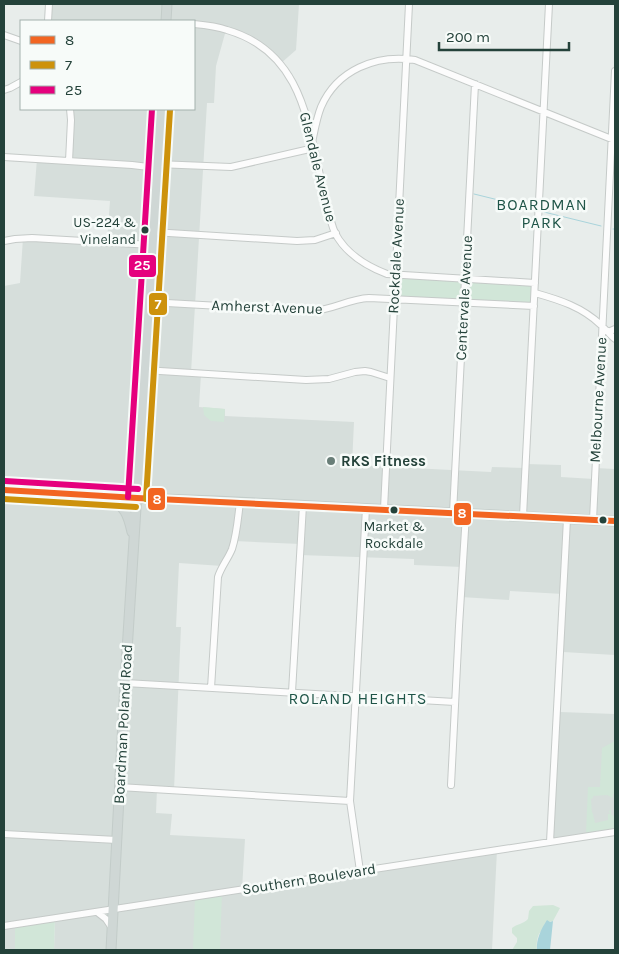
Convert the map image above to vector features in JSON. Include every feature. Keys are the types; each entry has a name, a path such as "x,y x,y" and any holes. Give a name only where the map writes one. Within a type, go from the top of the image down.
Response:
{"main road":[{"path":"166,20 167,4"},
{"name":"Boardman Poland Road","path":"110,950 161,110"},
{"path":"4,490 615,521"},
{"path":"105,496 120,505 126,513 134,546"}],"street":[{"path":"48,20 49,4"},
{"name":"Rockdale Avenue","path":"384,509 409,4"},
{"path":"523,516 549,4"},
{"name":"Glendale Avenue","path":"195,24 218,27 239,34 258,44 275,58 289,75 298,91 313,139 330,217 336,233 348,251 361,262 387,274 395,275 535,283"},
{"path":"4,35 20,41"},
{"path":"313,139 318,116 324,102 340,80 360,66 390,58 415,60 614,139"},
{"name":"Melbourne Avenue","path":"593,520 602,326 614,139 615,71"},
{"path":"4,90 20,83"},
{"name":"Centervale Avenue","path":"453,513 475,84"},
{"path":"69,161 70,110"},
{"path":"4,157 132,165 221,168 314,148"},
{"path":"153,232 297,241 315,240 336,233"},
{"path":"4,241 22,238 152,245"},
{"path":"535,293 558,299 582,311 602,326 615,339"},
{"name":"Amherst Avenue","path":"149,302 312,311 330,309 361,298 394,298 534,306"},
{"path":"608,332 615,330"},
{"path":"144,370 306,380 329,379 365,371 390,378"},
{"path":"211,688 218,577 221,568 230,554 234,541 240,502"},
{"path":"292,692 303,505"},
{"path":"360,871 350,801 366,508"},
{"path":"451,785 466,514"},
{"path":"550,842 567,518"},
{"path":"125,683 455,702"},
{"path":"119,787 350,801"},
{"name":"Southern Boulevard","path":"4,926 615,832"},
{"path":"4,834 117,840"},
{"path":"96,912 105,917 112,928"}],"shaded area":[{"path":"49,4 299,4 296,50 280,64 267,50 226,30 216,66 214,103 207,103 191,373 201,374 199,407 225,409 225,416 354,422 352,465 491,472 492,467 525,468 526,464 561,465 561,477 594,479 595,468 615,469 615,655 563,652 567,584 563,594 510,591 509,600 461,597 462,567 414,565 414,559 300,555 300,544 234,541 222,566 179,563 176,627 181,627 174,790 157,789 156,813 172,814 170,835 245,839 242,889 497,850 492,950 54,950 55,919 16,924 15,950 4,950 4,286 20,283 23,238 107,242 110,201 34,196 37,159 68,161 70,110 195,110 195,20 48,20"},
{"path":"560,712 615,714 615,832 586,833 553,838"}],"green space":[{"path":"395,275 535,283 534,306 394,298"},
{"path":"203,407 225,409 224,422 211,421 204,415"},
{"path":"615,741 615,794 613,794 613,798 607,795 593,796 591,799 595,823 608,820 608,814 610,814 609,811 611,810 611,814 615,817 615,829 586,833 588,787 600,787 602,748"},
{"path":"222,892 220,950 193,950 195,897"},
{"path":"553,905 560,908 553,921 545,923 539,934 537,950 512,950 517,942 517,938 512,933 512,928 528,919 529,911 533,906"},
{"path":"55,918 54,950 15,950 15,924"}],"water":[{"path":"547,920 553,921 550,950 537,950 539,935"}],"waterway":[{"path":"474,194 535,209"},
{"path":"544,212 601,226"}],"transit line":[{"name":"25","path":"128,497 152,110"},
{"name":"7","path":"146,499 170,110"},
{"name":"25","path":"5,481 138,489"},
{"name":"8","path":"4,490 615,521"},
{"name":"7","path":"4,499 136,507"}],"place":[{"name":"US-224 & Vineland","path":"145,230"},
{"name":"RKS Fitness","path":"331,461"},
{"name":"Market & Rockdale","path":"394,510"}],"district":[{"name":"BOARDMAN PARK","path":"542,213"},
{"name":"ROLAND HEIGHTS","path":"358,698"}]}
